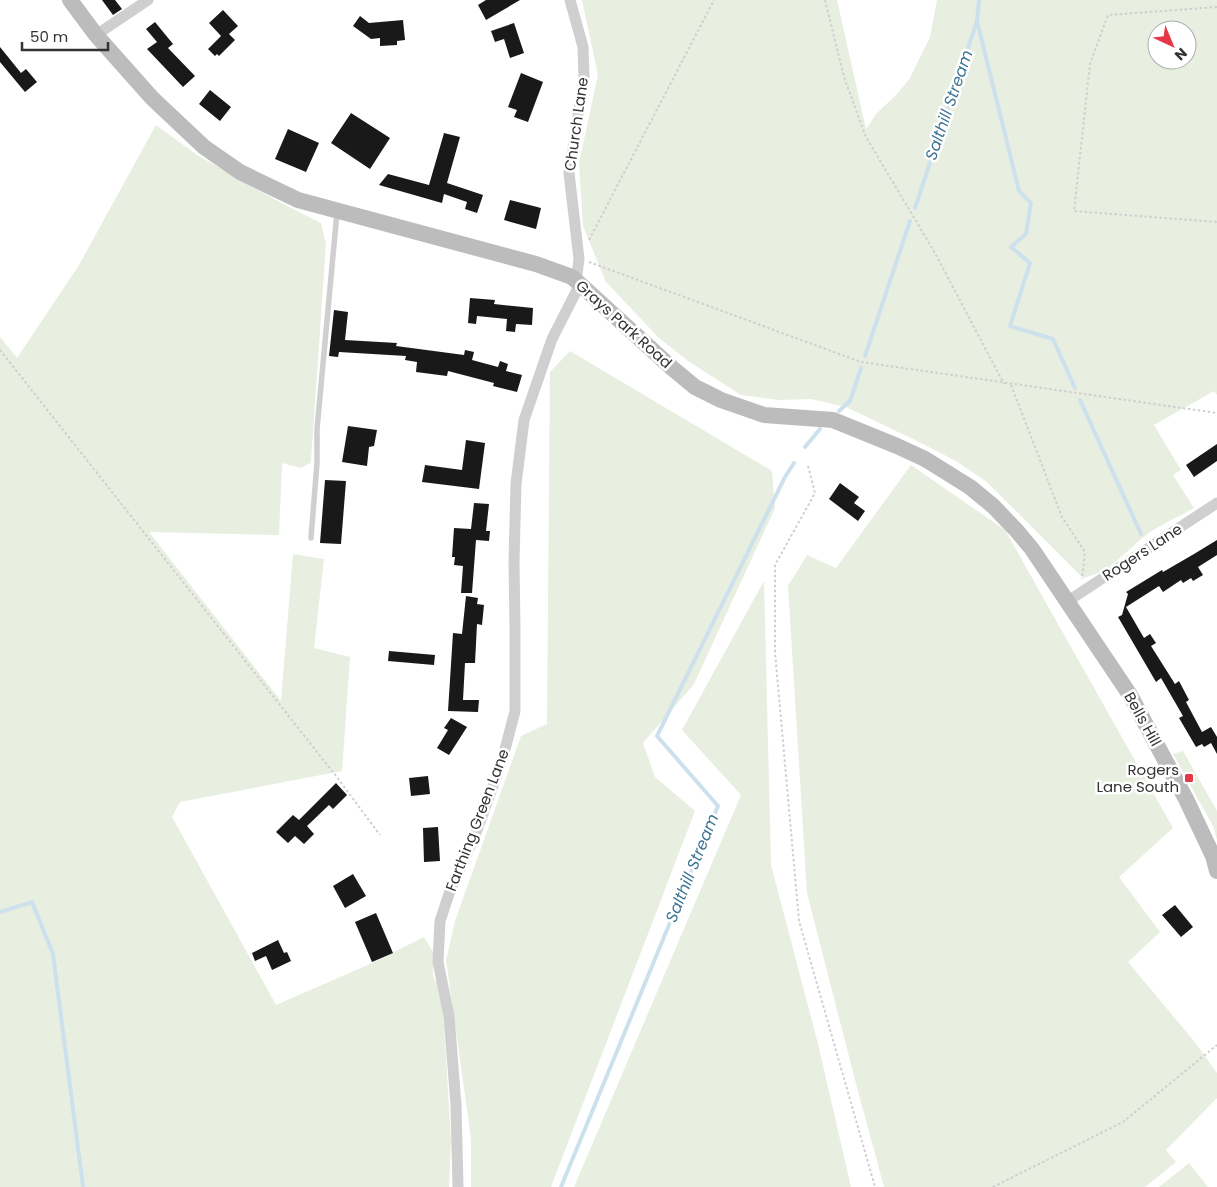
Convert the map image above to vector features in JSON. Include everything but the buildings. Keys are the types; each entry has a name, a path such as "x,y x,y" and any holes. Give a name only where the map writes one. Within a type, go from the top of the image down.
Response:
{"main road":[{"name":"Grays Park Road","path":"70,0 96,35 152,98 204,147 240,172 298,200 536,264 576,281 695,387 720,400 764,414 833,420 926,460 970,487 993,506 1017,530 1068,601"},
{"name":"Bells Hill","path":"1068,601 1130,695 1186,799 1213,856 1217,872"}],"street":[{"path":"96,35 148,0"},
{"name":"Church Lane","path":"570,0 583,47 584,77 568,173 579,259 576,281"},
{"name":"Farthing Green Lane","path":"458,1187 456,1105 449,1016 438,962 440,921 451,888 474,838 502,761 515,710 514,562 516,484 524,420 552,339 576,281"},
{"name":"Rogers Lane","path":"1068,601 1217,503"}],"lane":[{"path":"311,538 317,463 317,429 337,212"}],"path":[{"path":"714,0 579,259 861,362 1217,413"},
{"path":"824,0 844,77 866,137 935,253 1004,384"},
{"path":"1217,7 1108,15 1090,64 1074,211 1217,222"},
{"path":"0,350 336,776 380,835"},
{"path":"1011,384 1062,517 1085,552 1082,591"},
{"path":"808,466 815,493 775,565 775,652 799,921 875,1187"},
{"path":"992,1187 1123,1122 1217,1045"}],"shaded area":[{"path":"582,0 837,0 866,129 876,114 897,94 910,78 930,37 937,0 1217,0 1217,395 1214,391 1154,425 1181,470 1173,475 1194,508 1151,531 1117,561 1101,571 1083,578 987,482 956,461 846,407 811,399 778,400 741,395 688,361 659,338 606,282 583,226 579,163 598,75"},
{"path":"156,125 197,155 285,205 321,223 326,244 311,460 310,463 301,468 282,463 279,535 149,532 281,701 293,554 324,559 314,648 350,657 342,771 180,802 172,817 276,1005 370,964 424,937 433,952 433,976 442,994 451,1139 449,1187 0,1187 0,337 17,358 79,265"},
{"path":"570,351 772,471 775,508 694,684 643,743 655,777 695,811 551,1187 471,1187 471,1138 446,960 455,921 521,736 547,724 550,372"},
{"path":"911,465 1005,530 1173,828 1119,877 1160,932 1128,962 1194,1041 1217,1073 1217,1098 1166,1150 1176,1162 1145,1187 884,1187 807,893 788,586 807,555 836,568"},
{"path":"764,581 771,865 818,1044 851,1187 574,1187 741,795 682,730"},
{"path":"1183,751 1217,811 1217,840 1213,826 1173,754"},
{"path":"1189,1163 1208,1187 1159,1187"}],"waterway":[{"name":"Salthill Stream","path":"915,208 977,21 979,0"},
{"path":"977,21 1019,191 1031,203 1026,234 1011,247 1030,263 1010,326 1053,339 1075,388"},
{"name":"Salthill Stream","path":"865,356 910,221"},
{"name":"Salthill Stream","path":"839,411 850,401 861,368"},
{"path":"1080,400 1141,534"},
{"name":"Salthill Stream","path":"805,447 820,429"},
{"name":"Salthill Stream","path":"561,1187 718,806 657,736 785,477 794,463"},
{"path":"0,912 32,902 53,954 83,1187"}],"place":[{"name":"Rogers Lane South","path":"1189,778"}]}
